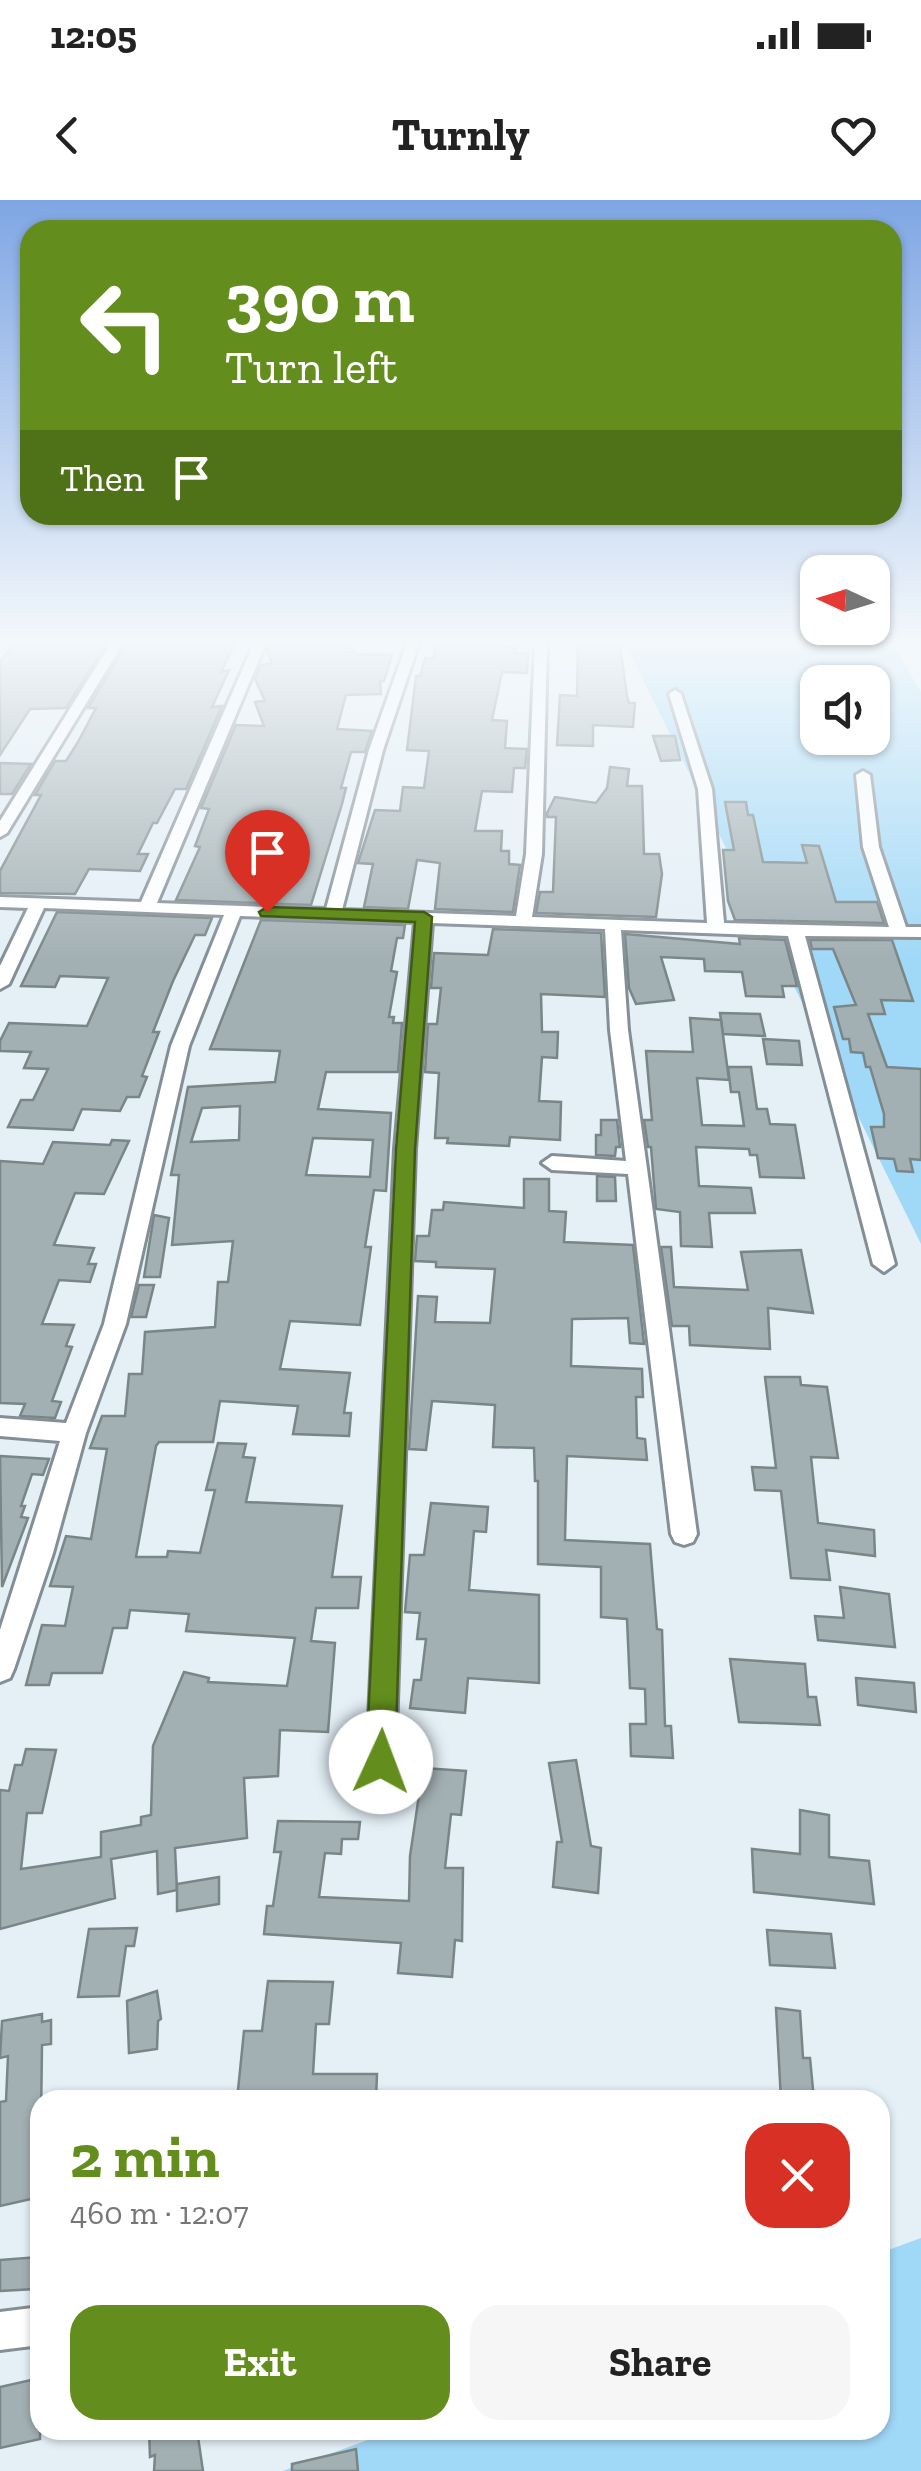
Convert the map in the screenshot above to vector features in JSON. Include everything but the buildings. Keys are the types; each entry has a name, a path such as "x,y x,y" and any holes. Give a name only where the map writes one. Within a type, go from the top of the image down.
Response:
{"street":[{"path":"0,833 52,749"},
{"path":"146,908 214,749"},
{"path":"333,914 376,749"},
{"path":"524,919 534,854 538,749"},
{"path":"692,749 705,789 716,928"},
{"path":"862,775 871,847 899,932"},
{"path":"0,902 795,931 921,932"},
{"path":"0,984 39,902"},
{"path":"0,1669 40,1553 74,1432 115,1324 180,1046 234,912"},
{"path":"381,1762 406,1149 424,917"},
{"path":"613,924 618,1030 684,1534"},
{"path":"795,931 884,1264"},
{"path":"552,1163 635,1168"},
{"path":"0,1427 74,1432"},
{"path":"0,2331 30,2327"}],"shaded area":[{"path":"677,749 800,749 800,755 890,755 890,749 921,749 921,1244"},
{"path":"921,2238 921,2471 283,2471 368,2440 890,2440 890,2249"}],"route":[{"path":"267,912 424,917 406,1149 381,1762"}]}
